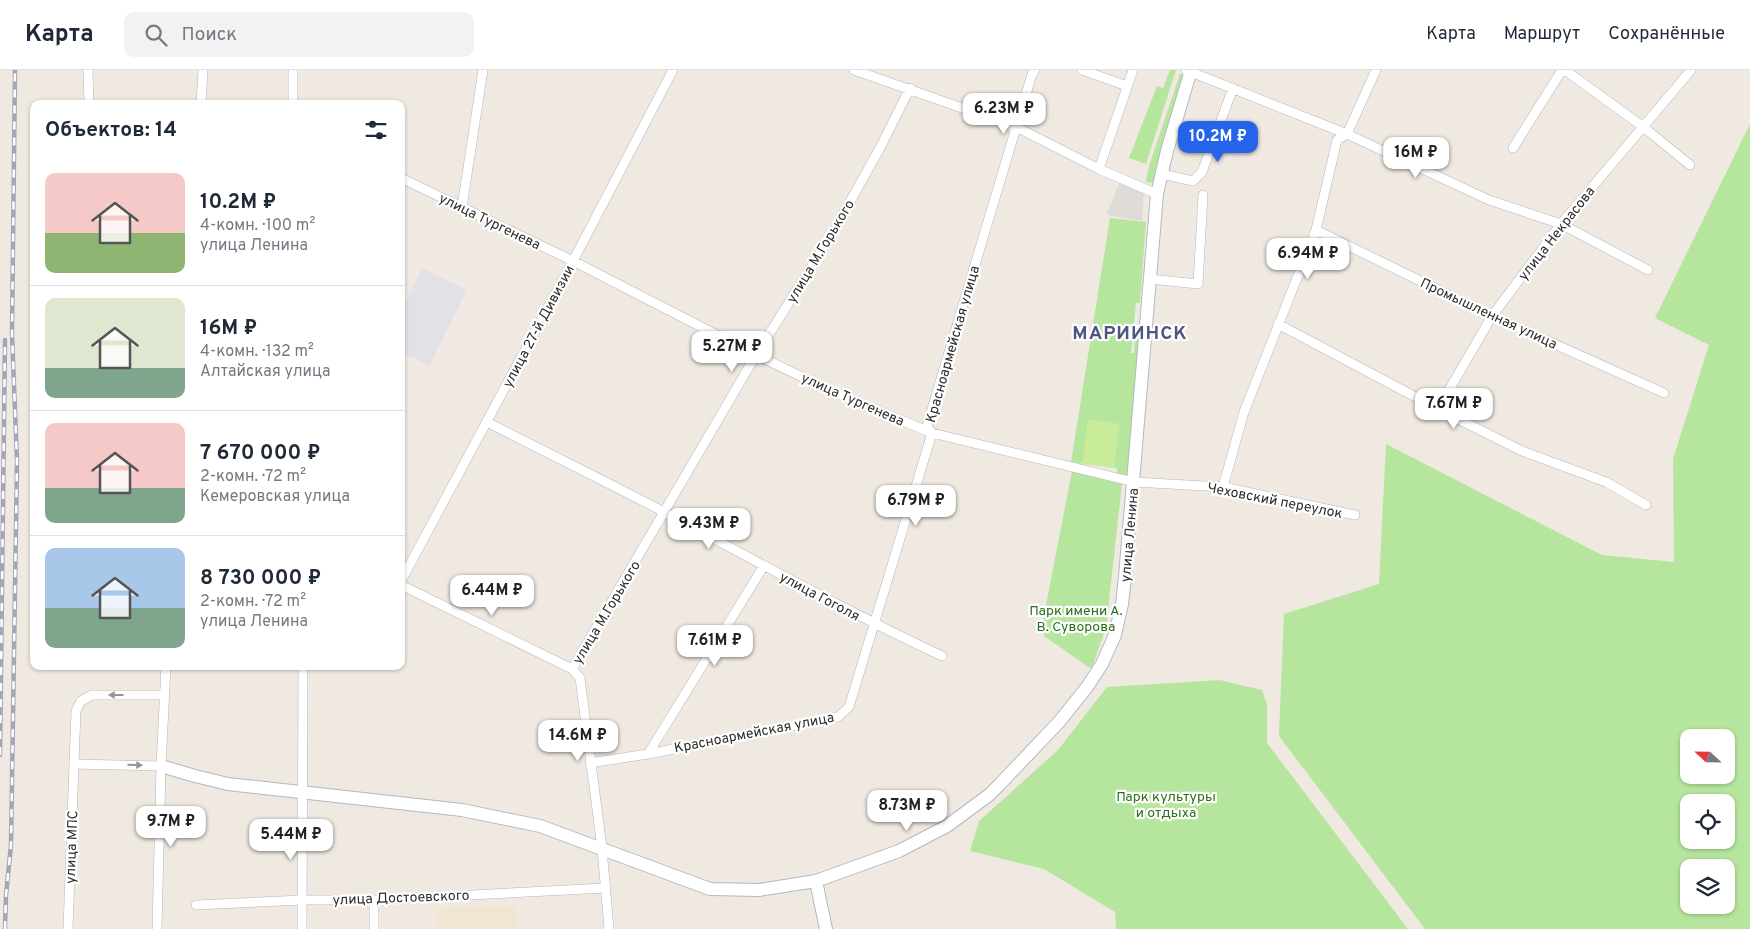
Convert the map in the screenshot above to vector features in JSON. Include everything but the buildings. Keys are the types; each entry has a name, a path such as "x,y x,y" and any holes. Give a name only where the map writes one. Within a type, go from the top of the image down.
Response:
{"main road":[{"name":"улица Ленина","path":"161,766 228,784 462,810 540,826 710,888 759,890 816,881 899,852 948,826 989,795 1054,728 1088,687 1102,664 1115,635 1122,604 1134,482 1157,194 1189,71"},
{"path":"816,881 826,929"}],"street":[{"path":"88,70 89,100"},
{"path":"201,100 203,70"},
{"path":"293,70 293,100"},
{"path":"462,208 483,70"},
{"name":"улица 27-й Дивизии","path":"405,576 673,70"},
{"name":"Красноармейская улица","path":"590,763 648,754 838,717 849,707 932,434 927,426 1032,74 1035,70"},
{"path":"1082,70 1127,86"},
{"path":"1099,169 1133,70"},
{"path":"1223,487 1244,412 1316,230 1337,140 1347,134 1376,70"},
{"path":"1513,148 1562,70"},
{"path":"1566,70 1642,126 1690,165"},
{"name":"улица Некрасова","path":"1438,409 1492,316 1561,224 1691,70"},
{"path":"857,71 910,88 1016,127 1099,169 1157,194"},
{"path":"1189,71 1347,134 1489,200 1561,224 1648,270"},
{"name":"улица М.Горького","path":"572,669 756,355 832,234 881,146 910,88"},
{"path":"1162,174 1193,181 1202,172 1233,88"},
{"name":"улица Тургенева","path":"405,180 573,261 756,355 838,394 932,434 1134,482"},
{"path":"1150,280 1198,284 1203,194"},
{"name":"Промышленная улица","path":"1316,230 1492,316 1664,394"},
{"path":"1278,324 1438,409 1522,451 1606,482 1646,505"},
{"name":"улица Гоголя","path":"487,422 665,513 874,625 942,656"},
{"name":"Чеховский переулок","path":"1134,482 1223,487 1355,515"},
{"path":"648,754 763,567"},
{"path":"405,585 572,669 580,678 602,848 609,929"},
{"path":"158,929 161,766 166,670"},
{"path":"302,929 303,670"},
{"name":"улица МПС","path":"68,929 76,711 81,701 92,695 165,695"},
{"path":"74,764 161,766"},
{"name":"улица Достоевского","path":"196,905 302,900 374,900 606,888"},
{"path":"374,900 374,929"}],"shaded area":[{"path":"1120,181 1144,192 1142,221 1107,214"},
{"path":"422,268 467,290 429,366 405,354 405,304"},
{"path":"516,907 517,929 437,929 437,908"}],"green space":[{"path":"1170,70 1176,70 1146,164 1129,158 1157,86 1163,88"},
{"path":"1180,74 1186,76 1163,139 1153,183 1146,182 1148,169"},
{"path":"1750,124 1750,929 1425,929 1279,736 1284,614 1379,584 1386,444 1602,555 1674,562 1673,459 1709,345 1655,318"},
{"path":"1110,218 1146,222 1140,303 1136,303 1131,353 1134,353 1135,334 1139,334 1128,477 1117,475 1117,468 1071,462"},
{"path":"1088,419 1120,424 1114,468 1082,464"},
{"name":"Парк имени А. В. Суворова","path":"1072,471 1122,484 1106,628 1090,668 1044,636 1043,621"},
{"name":"Парк культуры и отдыха","path":"1220,680 1262,690 1267,704 1267,743 1408,929 1116,929 1115,912 1044,869 970,851 979,821 1058,750 1107,687"}],"railway":[{"path":"5,929 11,845 17,461 12,334 15,70"},
{"path":"0,755 5,340"}],"district":[{"name":"МАРИИНСК","path":"1130,332"}]}
